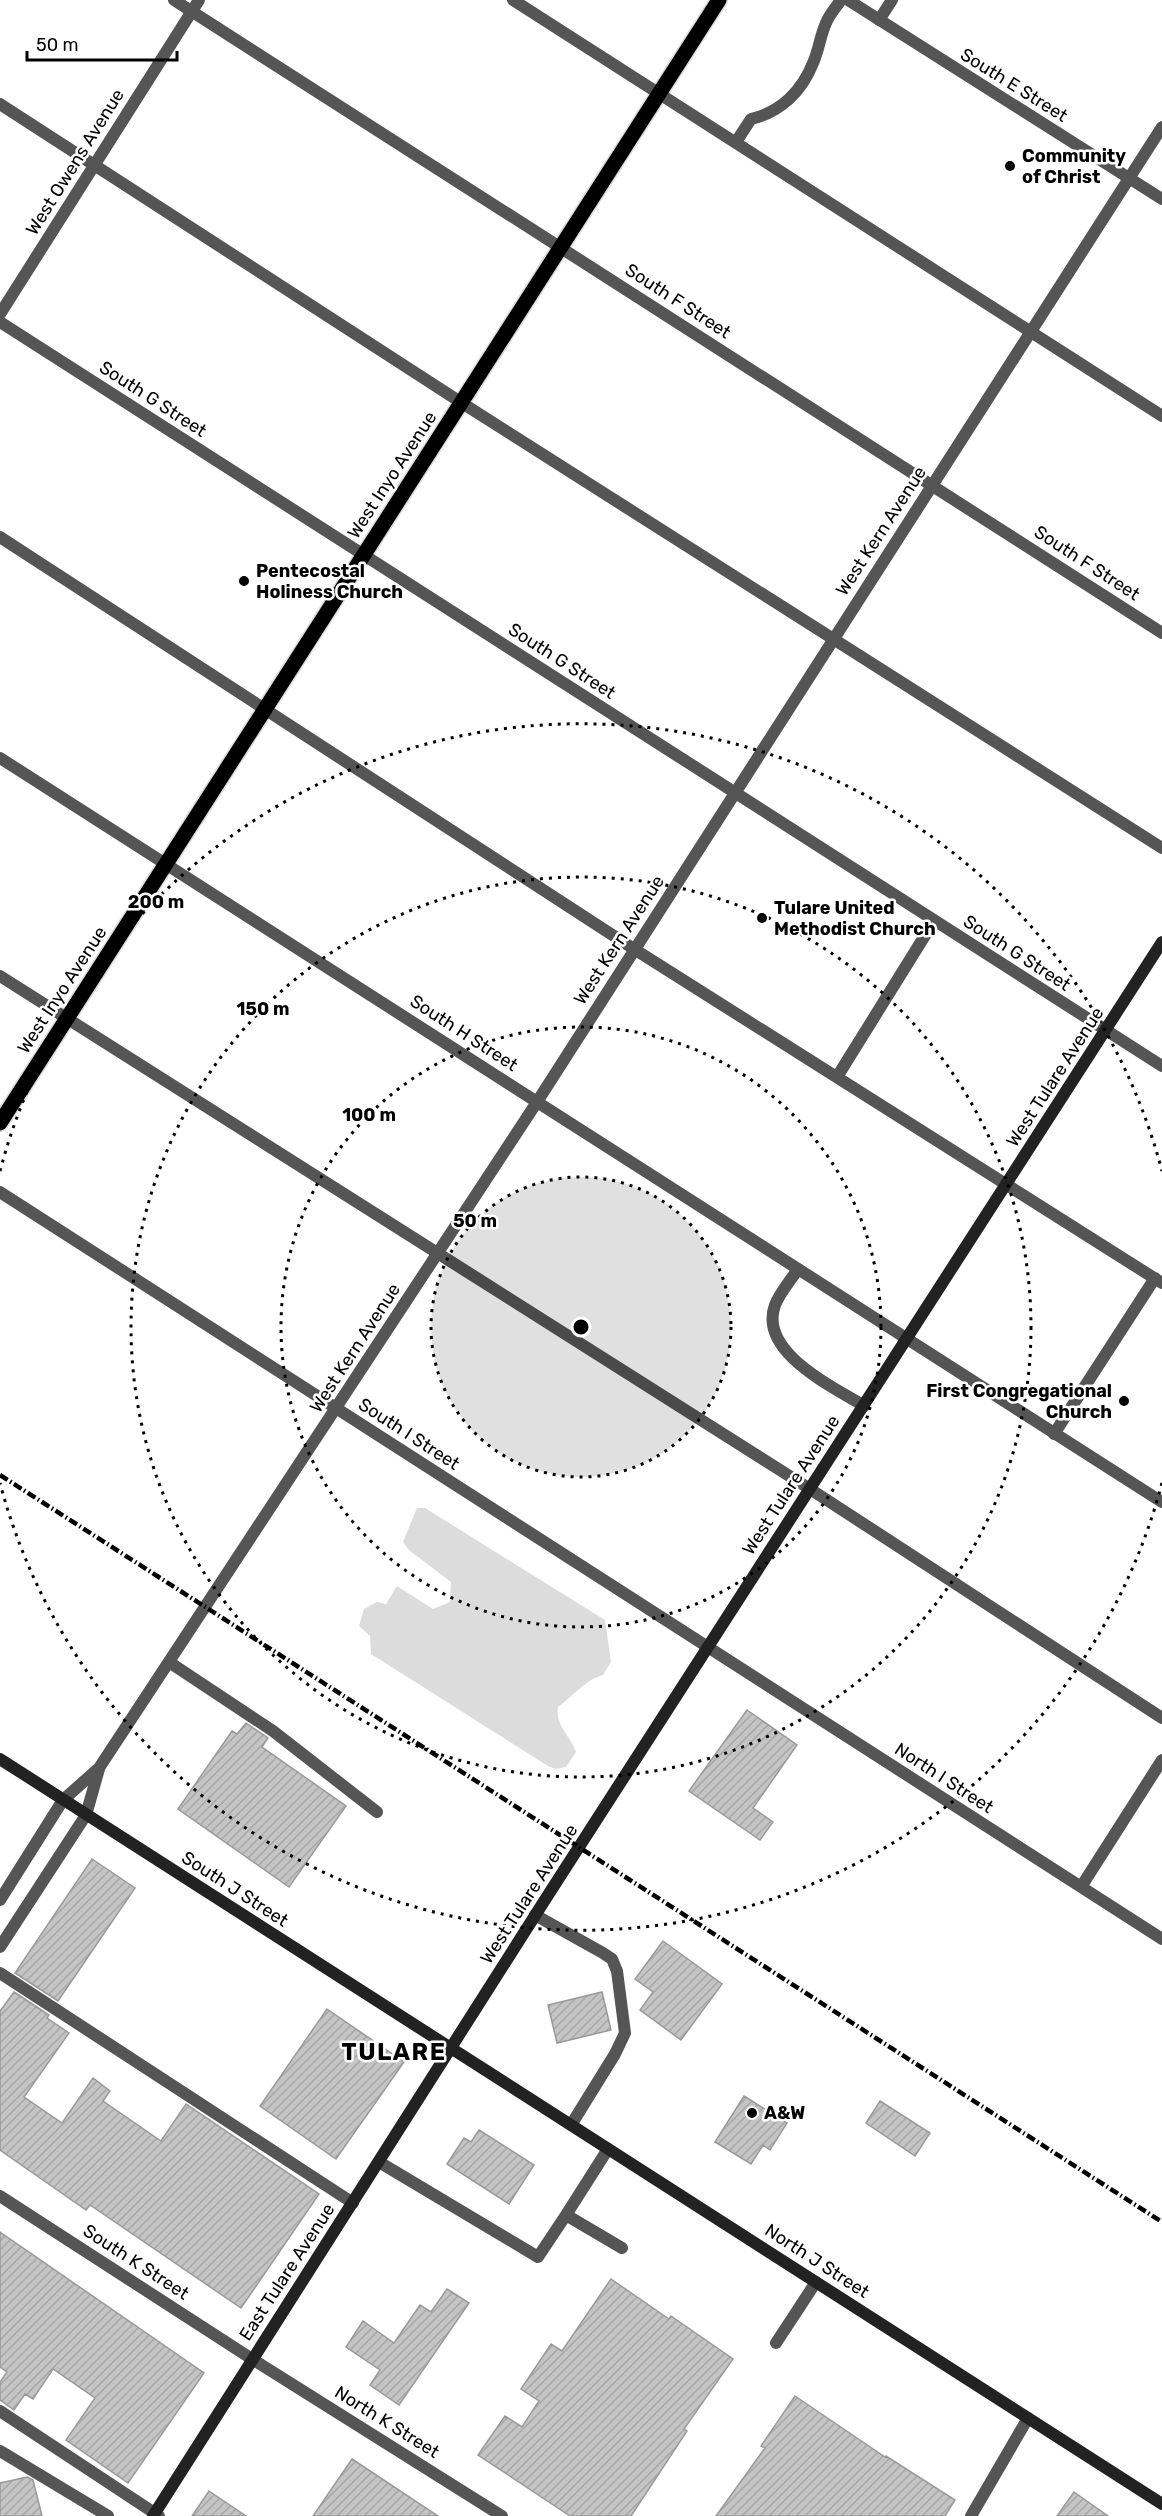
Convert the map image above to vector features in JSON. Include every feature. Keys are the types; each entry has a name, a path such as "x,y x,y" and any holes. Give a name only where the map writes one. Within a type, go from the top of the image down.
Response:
{"main road":[{"name":"West Inyo Avenue","path":"0,1123 719,0"},
{"name":"West Tulare Avenue","path":"452,2048 707,1647 908,1339 1162,942"},
{"name":"South J Street","path":"0,1759 452,2048"},
{"name":"North J Street","path":"452,2048 1162,2504"},
{"name":"East Tulare Avenue","path":"156,2515 252,2359 452,2048"}],"street":[{"name":"South F Street","path":"174,0 1162,633"},
{"name":"West Owens Avenue","path":"0,314 199,0"},
{"path":"513,0 1162,416"},
{"path":"736,142 751,119 761,117 788,102 802,85 814,63 826,22 841,0"},
{"name":"South E Street","path":"848,0 1162,199"},
{"path":"879,20 892,0"},
{"path":"0,104 462,403 1162,848"},
{"name":"West Kern Avenue","path":"99,1768 537,1102 1162,128"},
{"name":"South G Street","path":"0,322 1162,1066"},
{"path":"0,537 264,711 634,949 1159,1280 1054,1434"},
{"name":"South H Street","path":"0,758 1162,1503"},
{"path":"837,1077 934,921"},
{"path":"0,976 810,1489 1162,1718"},
{"name":"South I Street","path":"0,1192 707,1647"},
{"path":"798,1269 774,1306 774,1336 795,1362 864,1406"},
{"name":"North I Street","path":"707,1647 1162,1939"},
{"path":"169,1662 273,1731 377,1812"},
{"path":"1081,1887 1162,1760"},
{"path":"0,1900 63,1800 99,1768"},
{"path":"0,1947 86,1815 99,1768"},
{"path":"535,1915 612,1959 617,1971 625,2033 615,2054 571,2125"},
{"path":"0,1973 352,2203"},
{"path":"379,2162 538,2257 608,2149"},
{"name":"South K Street","path":"0,2196 252,2359"},
{"path":"566,2215 622,2248"},
{"path":"776,2343 816,2282"},
{"name":"North K Street","path":"252,2359 502,2516"},
{"path":"0,2411 156,2515"},
{"path":"971,2516 1028,2418"},
{"path":"0,2451 108,2516"}],"shaded area":[{"path":"417,1508 425,1508 605,1620 611,1662 603,1675 585,1684 558,1707 561,1725 576,1752 566,1767 555,1769 548,1766 371,1654 370,1636 359,1626 364,1609 377,1602 386,1604 397,1586 433,1609 450,1602 451,1582 409,1550 403,1542"}],"building":[{"path":"747,1710 797,1745 753,1808 773,1822 760,1840 689,1791"},
{"path":"246,1723 268,1738 262,1747 346,1806 289,1887 178,1809 232,1731 237,1734"},
{"path":"92,1859 135,1888 58,2001 15,1973"},
{"path":"663,1941 722,1984 681,2040 640,2010 653,1992 635,1979"},
{"path":"14,1992 49,2015 47,2018 69,2033 24,2097 62,2123 93,2078 110,2091 103,2101 161,2141 186,2104 319,2194 241,2308 90,2205 86,2210 0,2150 0,2011"},
{"path":"602,1992 611,2030 557,2043 548,2005"},
{"path":"327,2009 404,2062 336,2159 260,2106"},
{"name":"A&W","path":"744,2096 787,2123 770,2150 763,2145 751,2164 715,2142"},
{"path":"880,2101 930,2133 915,2156 866,2123"},
{"path":"479,2130 534,2165 509,2204 447,2164 464,2138 471,2142"},
{"path":"0,2232 204,2373 128,2483 66,2440 95,2398 53,2369 33,2399 25,2394 14,2410 0,2400 0,2382 7,2372 0,2367"},
{"path":"611,2279 669,2319 671,2316 733,2359 684,2429 687,2431 631,2516 570,2516 478,2455 505,2416 522,2427 539,2401 521,2389 551,2344 562,2351"},
{"path":"447,2289 469,2303 399,2405 370,2385 380,2370 346,2347 363,2321 394,2343 420,2305 431,2312"},
{"path":"795,2396 885,2457 955,2500 945,2516 716,2516 765,2448 761,2446"},
{"path":"352,2459 438,2516 313,2516"},
{"path":"27,2477 33,2480 42,2516 0,2516 0,2483"},
{"path":"209,2491 246,2516 192,2516"},
{"path":"1074,2492 1108,2516 1057,2516"}],"railway":[{"path":"0,1475 1162,2222"}],"place":[{"name":"Community of Christ","path":"1010,166"},
{"name":"Pentecostal Holiness Church","path":"244,581"},
{"name":"Tulare United Methodist Church","path":"762,918"},
{"name":"First Congregational Church","path":"1124,1401"},
{"name":"A&W","path":"752,2113"}],"district":[{"name":"TULARE","path":"394,2052"}]}
